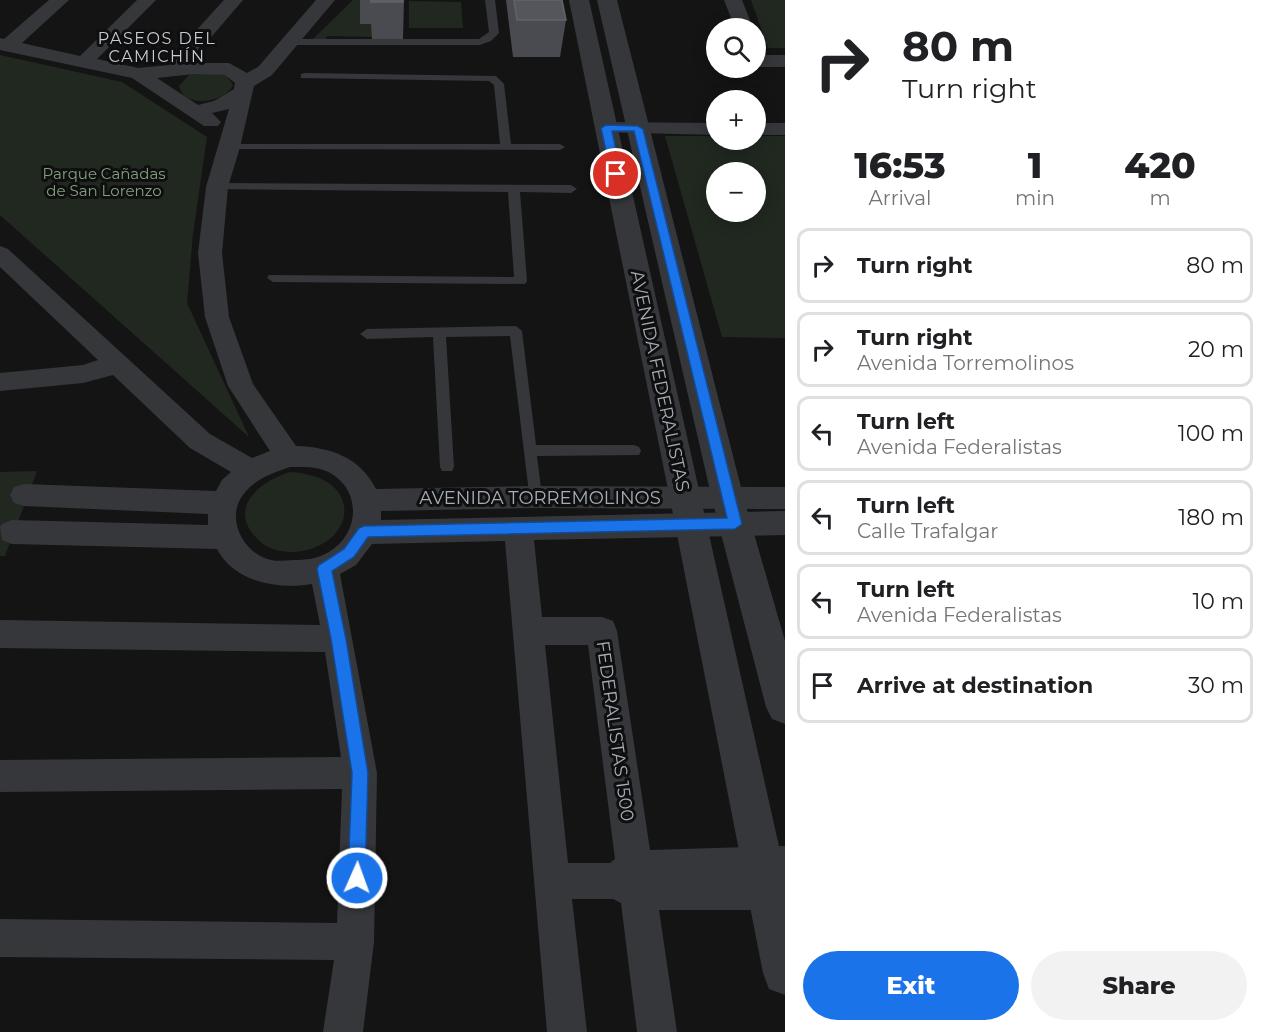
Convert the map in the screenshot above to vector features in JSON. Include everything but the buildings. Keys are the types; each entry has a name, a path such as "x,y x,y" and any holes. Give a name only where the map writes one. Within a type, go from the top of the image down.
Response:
{"street":[{"path":"4,45 60,0"},
{"path":"84,62 147,0"},
{"path":"175,70 187,52 234,0"},
{"path":"197,111 221,105 265,71 326,0"},
{"name":"AVENIDA FEDERALISTAS","path":"579,0 688,511 775,878 785,973"},
{"name":"AVENIDA FEDERALISTAS","path":"607,0 732,511 785,706"},
{"path":"733,0 740,18"},
{"path":"4,45 138,74 214,67 229,69 238,74 244,88 230,147 217,188 210,253 218,317 241,386 288,456"},
{"path":"766,64 785,61"},
{"path":"138,74 175,101 197,111 219,128 230,147"},
{"path":"606,128 706,129"},
{"path":"766,129 785,129"},
{"path":"5,266 118,364 200,441 250,470"},
{"path":"0,382 82,374 118,364"},
{"path":"288,456 315,457 338,465 357,480 367,500 368,516 364,532 349,553 324,569 294,575 264,571 239,558 224,537 220,520 223,503 233,484 250,470 268,460 288,456"},
{"path":"24,495 223,503"},
{"name":"AVENIDA TORREMOLINOS","path":"367,500 535,497 688,511 732,511 785,523"},
{"name":"AVENIDA TORREMOLINOS","path":"732,511 785,498"},
{"name":"AVENIDA TORREMOLINOS","path":"364,532 518,527 688,511"},
{"path":"518,527 567,1032"},
{"path":"12,532 224,537"},
{"path":"324,569 360,773 355,942 343,1032"},
{"name":"FEDERALISTAS 1500","path":"528,631 602,631 629,880 657,1032"},
{"path":"0,634 338,639"},
{"path":"0,777 360,773"},
{"path":"552,881 775,878"},
{"path":"0,938 355,942"}],"lane":[{"path":"290,42 480,42 488,39 494,33 490,0"},
{"path":"305,76 492,78 499,84 507,147"},
{"path":"230,147 560,147"},
{"path":"217,188 571,189"},
{"path":"273,278 521,281 514,190"},
{"path":"367,334 516,331 535,497"},
{"path":"439,332 447,467"},
{"path":"530,450 634,452"}],"green space":[{"path":"353,0 361,0 361,24 372,24 372,37 327,36 325,41 313,39"},
{"path":"751,0 785,0 785,48 768,48 766,18 757,18"},
{"path":"409,1 461,2 463,28 409,28"},
{"name":"Parque Cañadas de San Lorenzo","path":"0,55 122,82 207,137 193,234 187,303 249,437 0,215"},
{"path":"198,72 226,75 233,85 222,96 196,101 182,93 179,86 189,75"},
{"path":"665,136 706,136 706,150 766,150 766,136 785,136 785,338 722,337"},
{"path":"37,471 5,556 0,556 0,472"},
{"path":"290,472 315,476 332,486 342,498 344,512 340,526 330,539 314,548 285,552 262,543 251,532 245,510 256,491 266,483"}],"district":[{"name":"PASEOS DEL CAMICHÍN","path":"157,47"}],"route":[{"path":"357,878 360,773 324,569 349,553 364,532 735,524 638,129 606,128 616,174"}]}
